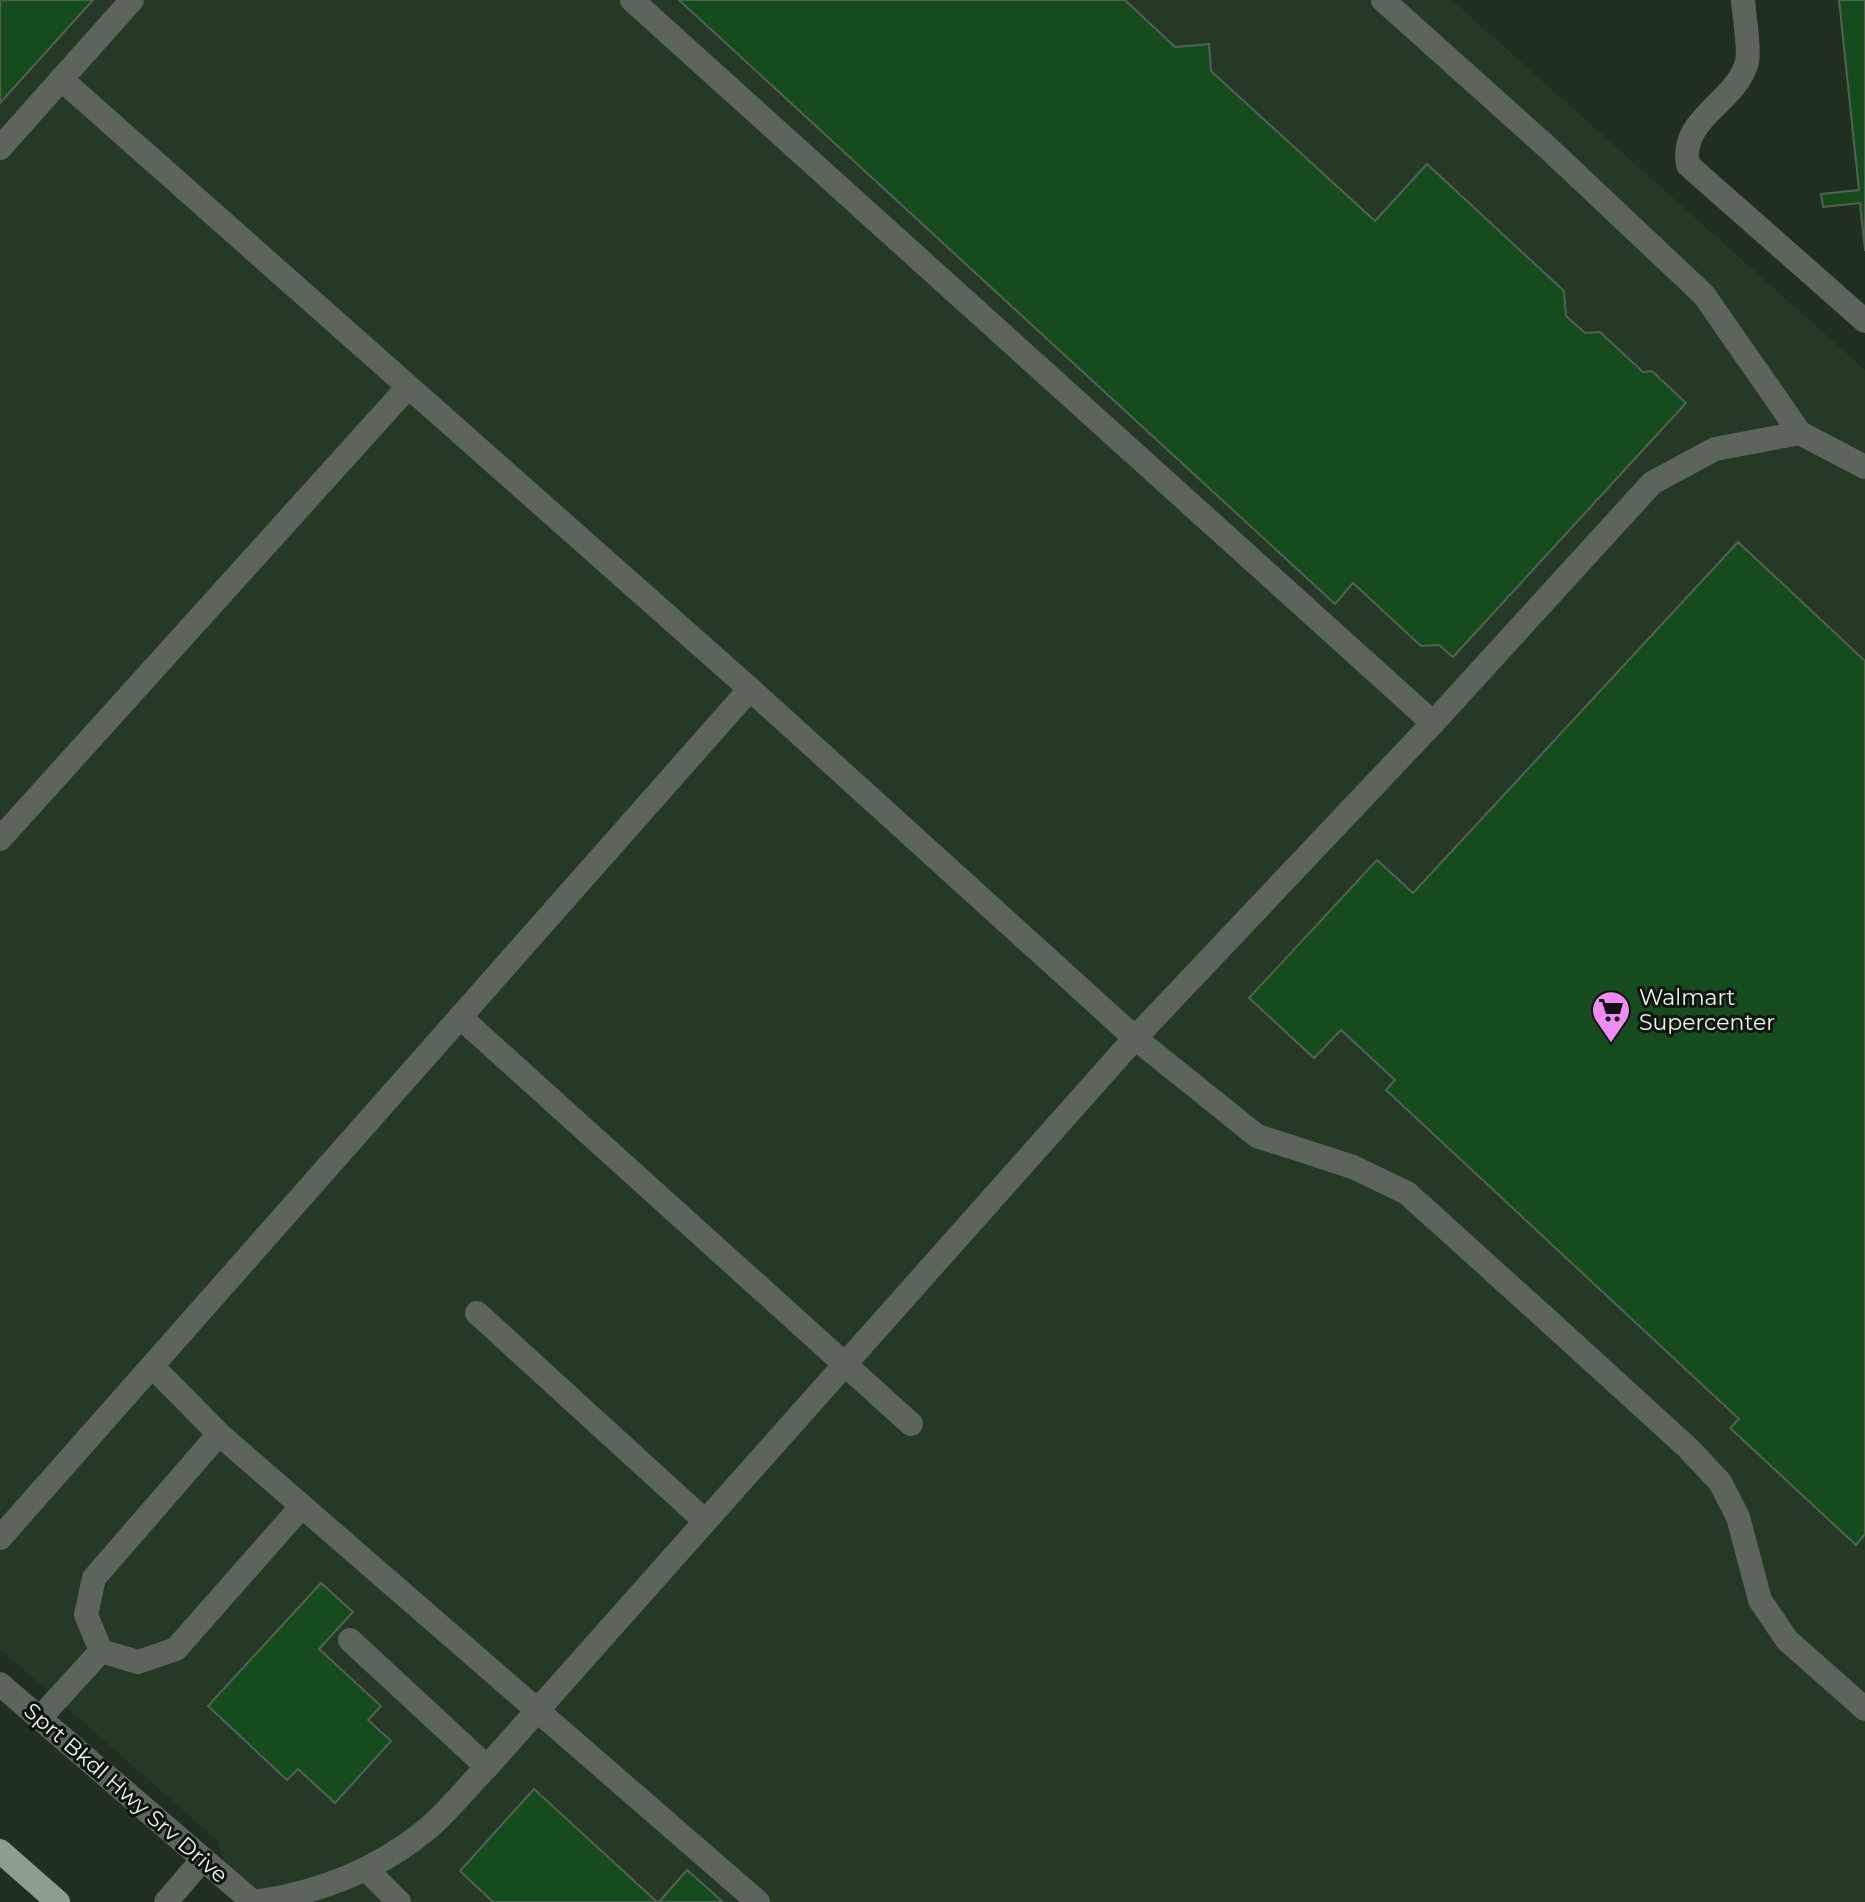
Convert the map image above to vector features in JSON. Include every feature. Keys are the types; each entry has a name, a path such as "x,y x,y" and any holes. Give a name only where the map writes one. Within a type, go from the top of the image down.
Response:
{"main road":[{"path":"0,1851 58,1902"}],"street":[{"path":"0,148 132,0"},
{"path":"632,0 1433,723"},
{"path":"1383,0 1547,147 1704,295 1800,433 1865,467"},
{"path":"1743,0 1747,61 1737,82 1692,131 1685,151 1688,165 1865,321"},
{"path":"61,79 750,689 1135,1038 1257,1136 1353,1167 1407,1193 1688,1448 1720,1482 1738,1517 1760,1600 1787,1640 1865,1709"},
{"path":"0,839 408,387"},
{"path":"254,1902 296,1896 367,1870 427,1830 487,1767 1135,1038 1433,723 1652,483 1715,449 1800,433"},
{"path":"0,1538 750,689"},
{"path":"460,1017 911,1424"},
{"path":"477,1313 705,1521"},
{"path":"153,1367 219,1434 758,1902"},
{"path":"101,1651 86,1615 94,1578 219,1434"},
{"path":"101,1651 138,1662 176,1649 302,1506"},
{"path":"350,1640 487,1767"},
{"path":"39,1719 101,1651"},
{"name":"Sprt Bkdl Hwy Srv Drive","path":"0,1684 254,1902"},
{"path":"166,1902 203,1859"},
{"path":"367,1870 399,1902"}],"shaded area":[{"path":"0,0 1452,0 1865,370 1865,1902 236,1902 217,1840 0,1649"}],"building":[{"path":"0,0 93,0 0,103"},
{"path":"679,0 1125,0 1175,47 1209,44 1211,71 1375,221 1427,164 1564,291 1566,316 1585,333 1600,332 1643,372 1652,371 1686,403 1453,657 1439,645 1421,646 1353,583 1335,604"},
{"path":"1839,0 1865,0 1865,251 1860,203 1823,207 1821,194 1859,190"},
{"name":"Walmart Supercenter","path":"1738,542 1865,661 1865,1534 1856,1545 1730,1428 1739,1419 1386,1090 1395,1080 1341,1030 1314,1058 1249,998 1377,860 1413,893"},
{"path":"321,1583 353,1612 319,1649 381,1706 368,1720 391,1741 335,1803 298,1769 287,1780 208,1706"},
{"path":"534,1789 657,1902 493,1902 460,1871"},
{"path":"687,1870 723,1902 659,1902"}],"place":[{"name":"Walmart Supercenter","path":"1611,1044"}]}
